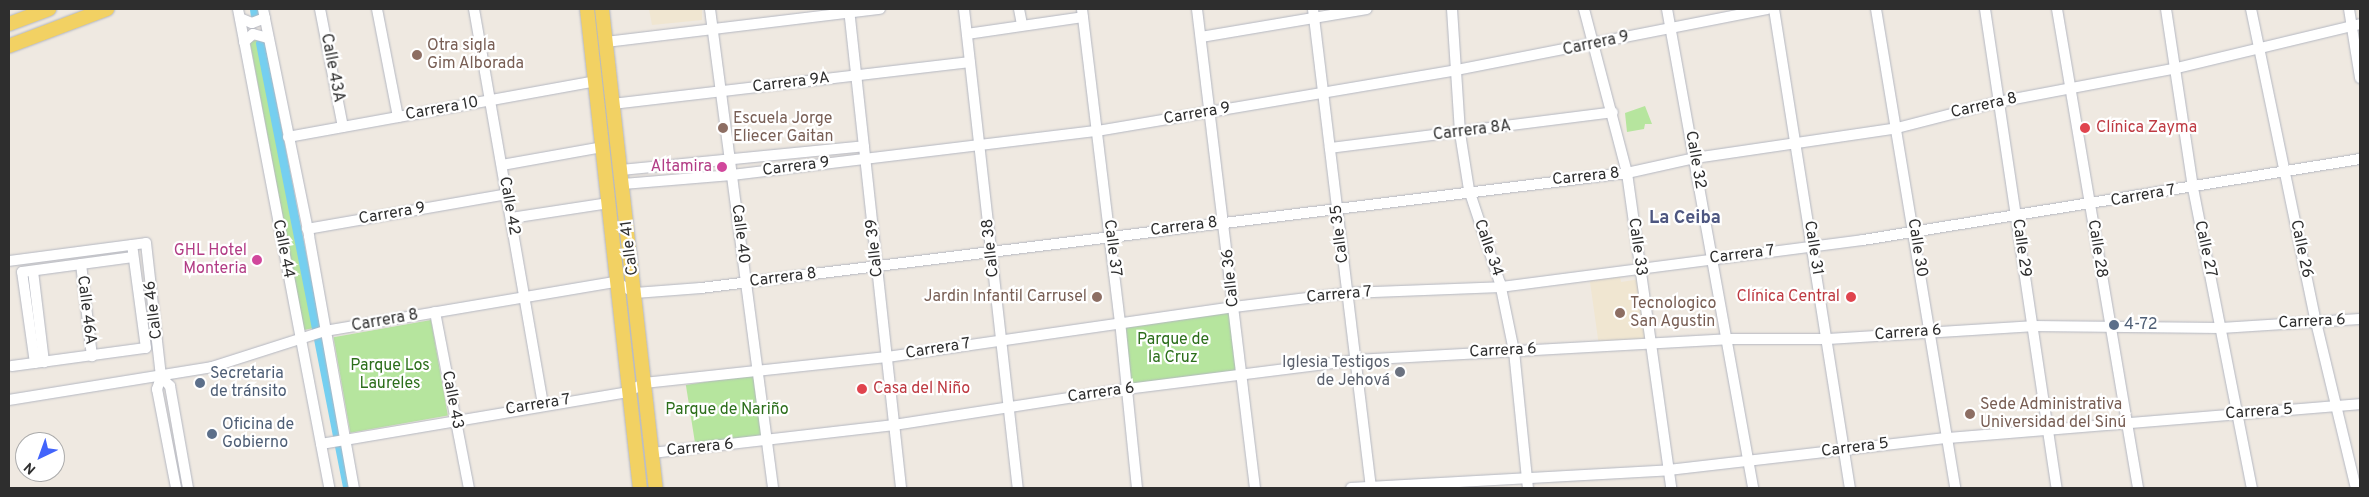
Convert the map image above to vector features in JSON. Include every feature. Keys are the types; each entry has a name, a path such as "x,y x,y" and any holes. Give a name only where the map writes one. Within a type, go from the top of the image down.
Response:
{"main road":[{"path":"9,24 49,9"},
{"path":"9,46 107,9"},
{"name":"Calle 41","path":"587,9 640,488"},
{"name":"Calle 41","path":"602,9 656,488"}],"street":[{"name":"Calle 43A","path":"320,9 343,127"},
{"path":"377,9 398,117"},
{"name":"Calle 42","path":"474,9 526,297 543,404"},
{"name":"Calle 40","path":"710,9 774,488"},
{"path":"606,42 850,11 880,9"},
{"name":"Calle 38","path":"964,9 1018,488"},
{"path":"1019,9 1022,25"},
{"name":"Calle 36","path":"1197,9 1225,221 1255,488"},
{"path":"1200,37 1314,13 1368,9"},
{"name":"Calle 34","path":"1452,9 1460,133 1469,190 1501,287 1514,350 1527,484"},
{"name":"Calle 33","path":"1584,9 1613,112 1627,173 1649,344 1671,488"},
{"name":"Calle 32","path":"1667,9 1753,488"},
{"name":"Carrera 9","path":"622,177 732,175 1097,131 1457,70 1593,45 1767,9"},
{"name":"Calle 31","path":"1774,9 1828,339 1850,488"},
{"name":"Calle 30","path":"1876,9 1955,488"},
{"name":"Calle 29","path":"1985,9 2057,488"},
{"name":"Calle 28","path":"2057,9 2109,327 2138,488"},
{"name":"Calle 27","path":"2166,9 2173,69 2192,188 2252,488"},
{"name":"Calle 26","path":"2251,9 2316,322 2356,488"},
{"path":"2348,9 2356,25 2360,78"},
{"name":"Calle 39","path":"850,11 901,488"},
{"path":"239,13 252,23 264,13"},
{"name":"Calle 44","path":"239,13 324,443 329,488"},
{"name":"Calle 44","path":"264,13 307,229 342,439 354,488"},
{"path":"967,34 1082,13"},
{"name":"Calle 37","path":"1082,13 1120,320 1137,488"},
{"name":"Calle 35","path":"1314,13 1371,487"},
{"name":"Carrera 8","path":"635,293 746,282 1469,190 1627,173 1695,158 1796,145 1897,128 1998,102 2173,69 2259,50 2356,25"},
{"path":"244,42 253,34 268,38"},
{"name":"Carrera 9A","path":"613,104 970,62"},
{"name":"Carrera 10","path":"288,137 595,81"},
{"name":"Carrera 8A","path":"1330,148 1460,133 1613,112"},
{"name":"Carrera 9","path":"622,177 730,160 864,146"},
{"path":"502,165 603,147"},
{"name":"Carrera 7","path":"324,443 543,404 628,392 644,383 887,357 1120,320 1348,293 1501,287 1640,266 1914,233 2360,159"},
{"name":"Carrera 9","path":"307,229 507,194"},
{"path":"511,218 609,203"},
{"name":"Calle 46","path":"132,245 146,243 161,377 157,389 176,488"},
{"path":"9,262 132,245 146,348 12,366"},
{"path":"40,363 28,271 133,257"},
{"name":"Calle 46A","path":"81,264 92,356"},
{"path":"616,282 635,293"},
{"name":"Carrera 8","path":"9,400 161,377 212,367 323,332 616,282"},
{"name":"Calle 43","path":"435,312 469,488"},
{"name":"Carrera 6","path":"652,453 894,425 1127,389 1356,360 1727,339 1828,339 2032,326 2221,328 2360,319"},
{"name":"Calle 46","path":"161,377 170,386 188,488"},
{"name":"Carrera 5","path":"1351,488 1527,484 1669,470 1948,438 2360,404"}],"shaded area":[{"path":"649,9 702,9 702,20 652,25"},
{"name":"Tecnologico San Agustin","path":"1619,271 1621,282 1641,279 1649,345 1599,346 1589,275"}],"green space":[{"path":"259,39 263,40 319,327 304,330 250,42"},
{"path":"1645,106 1652,124 1645,124 1644,129 1627,132 1625,113"},
{"name":"Parque de la Cruz","path":"1231,309 1240,374 1131,390 1122,324"},
{"name":"Parque Los Laureles","path":"431,320 448,416 350,433 334,337"},
{"name":"Parque de Nariño","path":"755,374 765,439 696,450 686,385"}],"waterway":[{"path":"254,9 255,16"},
{"path":"260,43 347,488"}],"place":[{"name":"Otra sigla Gim Alborada","path":"417,55"},
{"name":"Escuela Jorge Eliecer Gaitan","path":"723,128"},
{"name":"Clínica Zayma","path":"2085,128"},
{"name":"Altamira","path":"722,167"},
{"name":"GHL Hotel Monteria","path":"257,260"},
{"name":"Jardin Infantil Carrusel","path":"1097,297"},
{"name":"Clínica Central","path":"1851,297"},
{"name":"Tecnologico San Agustin","path":"1620,313"},
{"name":"4-72","path":"2114,325"},
{"name":"Iglesia Testigos de Jehová","path":"1400,372"},
{"name":"Secretaria de tránsito","path":"200,383"},
{"name":"Casa del Niño","path":"862,389"},
{"name":"Sede Administrativa Universidad del Sinú","path":"1970,414"},
{"name":"Oficina de Gobierno","path":"212,434"}],"district":[{"name":"La Ceiba","path":"1685,219"}]}
